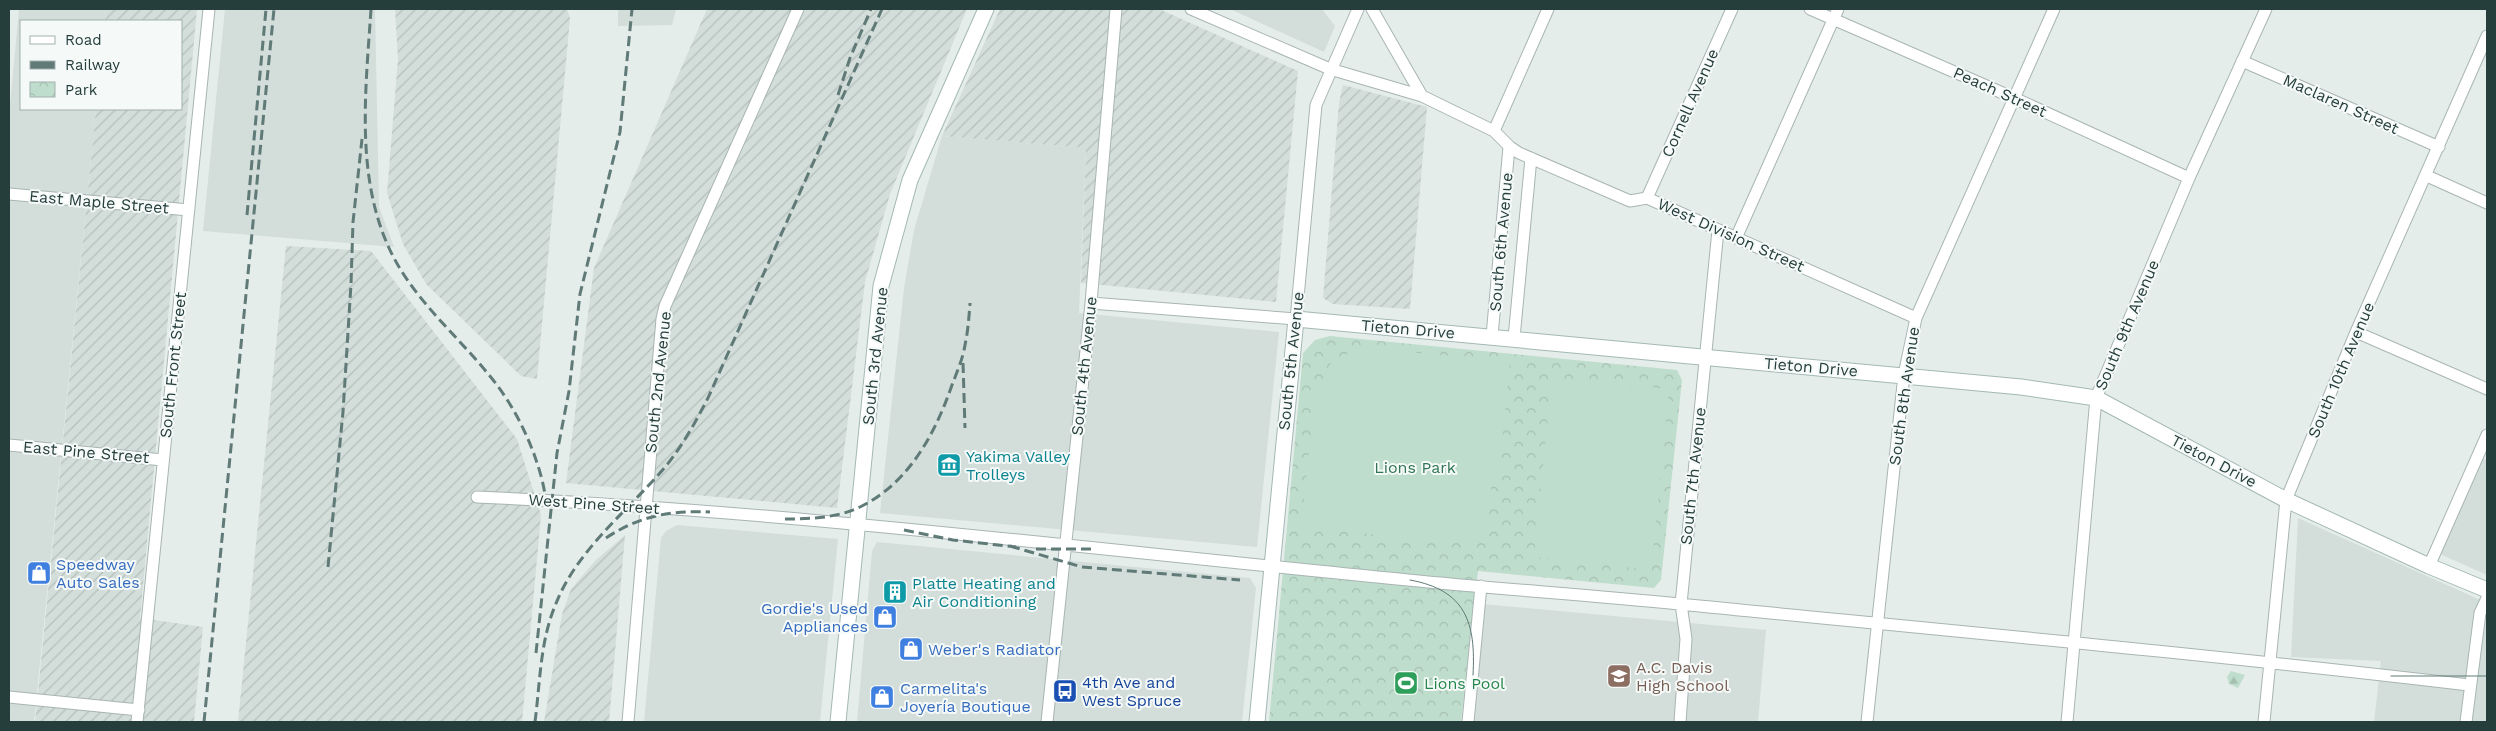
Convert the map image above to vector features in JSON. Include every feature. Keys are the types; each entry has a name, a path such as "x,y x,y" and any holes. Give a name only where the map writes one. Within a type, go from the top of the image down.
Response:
{"main road":[{"name":"South 3rd Avenue","path":"838,722 881,286 910,180 986,9"},
{"name":"Tieton Drive","path":"1296,318 2021,387 2096,398 2286,500 2429,566 2487,590"},
{"name":"South 5th Avenue","path":"1257,722 1296,318"}],"street":[{"name":"South Front Street","path":"137,722 209,9"},
{"name":"South 2nd Avenue","path":"628,722 645,507 662,319 665,306 798,9"},
{"name":"South 4th Avenue","path":"1047,722 1091,303 1116,9"},
{"name":"West Division Street","path":"1191,9 1330,69 1422,96 1494,131 1509,147 1531,158 1630,201 1647,198 1916,318"},
{"name":"South 5th Avenue","path":"1296,318 1316,106 1330,69 1358,9"},
{"path":"1372,9 1422,96"},
{"path":"1494,131 1548,9"},
{"name":"Cornell Avenue","path":"1647,198 1732,9"},
{"name":"Peach Street","path":"1810,9 1835,14 2189,178"},
{"name":"South 8th Avenue","path":"1867,722 1876,623 1904,376 1916,318 2054,9"},
{"name":"South 9th Avenue","path":"2067,722 2096,398 2189,178 2266,9"},
{"path":"1736,238 1835,14"},
{"name":"South 10th Avenue","path":"2264,722 2286,500 2356,332 2427,176 2487,36"},
{"name":"Maclaren Street","path":"2242,61 2439,147"},
{"name":"South 6th Avenue","path":"1492,336 1509,147"},
{"name":"South 6th Avenue","path":"1514,338 1531,158"},
{"path":"2427,176 2487,203"},
{"name":"East Maple Street","path":"9,194 189,210"},
{"name":"South 7th Avenue","path":"1680,722 1686,639 1680,604 1718,230"},
{"name":"Tieton Drive","path":"1091,303 1296,318"},
{"path":"2356,332 2487,389"},
{"path":"2429,566 2487,435"},
{"name":"East Pine Street","path":"9,445 164,460"},
{"name":"West Pine Street","path":"477,497 645,507 857,525 2270,662 2469,685"},
{"path":"1468,722 1481,586"},
{"path":"2466,722 2469,685 2480,613 2487,598"},
{"path":"9,697 138,710"}],"shaded area":[{"path":"19,9 106,9 105,20 20,20 20,110 96,110 34,722 9,722 9,116"},
{"path":"106,9 197,9 140,618 203,627 194,722 35,722 96,110 182,110 182,20 105,20"},
{"path":"225,9 375,9 379,207 394,247 203,231"},
{"path":"395,9 567,9 570,18 537,379 521,376 426,284 403,244 387,193 398,59"},
{"path":"618,9 676,9 672,25 618,26"},
{"path":"707,9 967,9 890,194 865,282 837,508 566,483 594,268"},
{"path":"1000,9 1159,9 1298,71 1276,302 1081,283 1086,148 942,136"},
{"path":"1230,9 1322,9 1335,26 1324,52"},
{"path":"1343,85 1427,107 1410,309 1333,304 1323,298 1339,103"},
{"path":"942,136 1086,148 1079,313 1279,332 1257,547 880,513 904,288 914,230"},
{"path":"286,246 371,251 517,439 541,515 522,722 238,722"},
{"path":"2472,454 2487,460 2487,575 2431,550"},
{"path":"2298,518 2487,603 2487,722 2374,722 2381,661 2291,657"},
{"path":"677,525 838,539 820,722 644,722 661,538 666,531"},
{"path":"625,535 609,722 544,722 562,614 571,589 595,561"},
{"path":"877,542 1250,578 1256,588 1242,722 857,722 872,551"},
{"name":"A.C. Davis High School","path":"1482,604 1766,630 1758,722 1472,722"}],"green space":[{"name":"Lions Park","path":"1330,336 1677,370 1682,380 1661,580 1654,588 1478,571 1461,722 1269,722 1303,353 1315,340"},
{"path":"1372,349 1510,361 1499,473 1492,474 1488,533 1471,544 1301,527 1315,395 1331,363 1344,355"},
{"path":"1552,378 1669,389 1651,570 1534,557"},
{"path":"2231,671 2245,675 2238,688 2229,684 2227,677"}],"tram line":[{"path":"1410,580 1429,585 1444,592 1464,612 1472,640 1473,675"},
{"path":"2391,676 2487,676"}],"railway":[{"path":"247,215 266,9"},
{"path":"204,722 274,9"},
{"path":"371,9 365,130 371,190 378,220 389,248 410,283 489,375 515,413 530,443 538,467 544,488 546,509"},
{"path":"536,653 557,453 569,391 580,294 620,132 632,9"},
{"path":"838,95 850,58 871,9"},
{"path":"535,722 546,634 564,586 589,549 666,466 684,441 699,415 882,9"},
{"path":"328,567 343,412 353,222 362,139"},
{"path":"785,519 823,517 851,511 877,497 893,485 906,471 928,439 960,365 968,329 970,303"},
{"path":"963,363 965,428"},
{"path":"606,538 631,524 656,516 682,512 710,512"},
{"path":"904,530 953,540 1016,547"},
{"path":"1010,546 1082,567 1240,580"},
{"path":"1036,549 1093,549"}],"place":[{"name":"Yakima Valley Trolleys","path":"949,465"},
{"name":"Speedway Auto Sales","path":"39,573"},
{"name":"Platte Heating and Air Conditioning","path":"895,592"},
{"name":"Gordie's Used Appliances","path":"885,617"},
{"name":"Weber's Radiator","path":"911,649"},
{"name":"A.C. Davis High School","path":"1619,676"},
{"name":"Lions Pool","path":"1406,683"},
{"name":"4th Ave and West Spruce","path":"1065,691"},
{"name":"Carmelita's Joyería Boutique","path":"882,697"}]}
